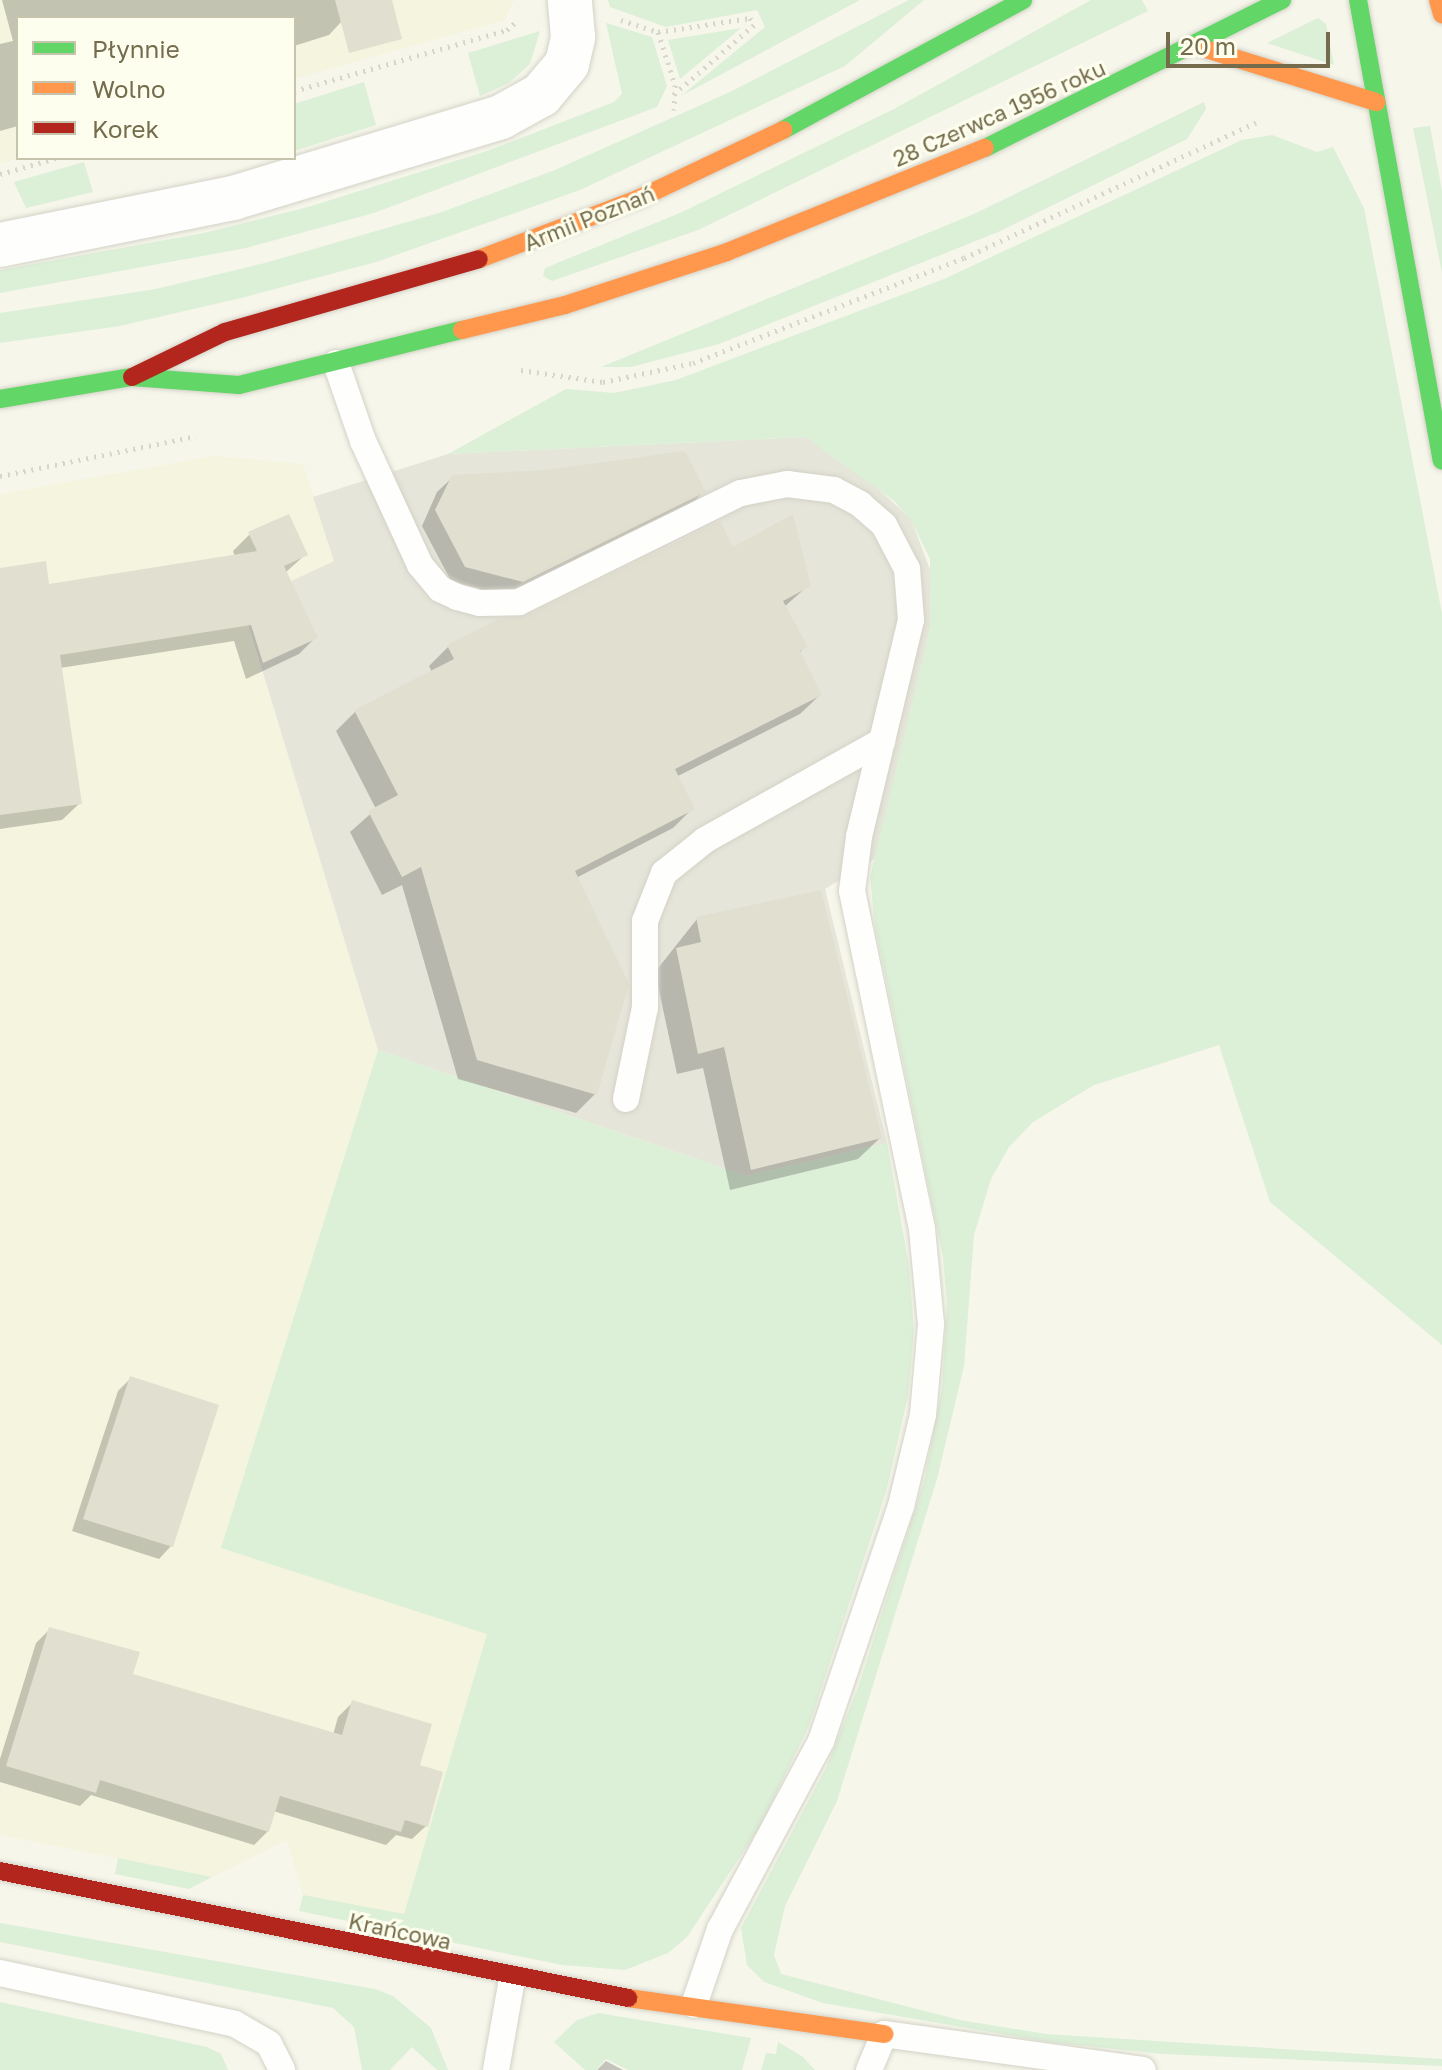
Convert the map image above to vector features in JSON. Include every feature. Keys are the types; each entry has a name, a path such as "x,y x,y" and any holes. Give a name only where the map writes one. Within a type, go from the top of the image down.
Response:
{"main road":[{"name":"Armii Poznań","path":"132,377 225,332 451,270 638,199 801,121 1023,0"},
{"name":"28 Czerwca 1956 roku","path":"727,252 996,143 1196,46 1282,0"},
{"path":"1358,0 1442,460"},
{"path":"1438,0 1442,14"},
{"path":"1196,46 1376,102"},
{"name":"Armii Poznań","path":"0,399 132,377 239,385 565,305 727,252"},
{"name":"Krańcowa","path":"0,1871 512,1979 793,2018 884,2034"}],"street":[{"path":"0,245 233,198 465,130 541,95 567,64 573,37 589,8"}],"lane":[{"path":"336,363 363,441 420,565 440,589 480,603 519,602 741,493 763,487 810,484 860,504 884,525 898,548 911,592 911,620 859,837 852,891 922,1229 931,1325 925,1401 901,1506 834,1707 807,1772 720,1929 694,2005"},
{"path":"626,1099 645,1007 645,921 664,873 705,840 882,741"},
{"path":"0,1973 235,2024 269,2044 282,2070"},
{"path":"496,2070 512,1979"},
{"path":"869,2070 884,2034 1143,2070"}],"path":[{"path":"296,90 507,30 526,6"},
{"path":"589,8 658,32 750,18 754,25 672,96"},
{"path":"658,32 675,85 672,96 674,110"},
{"path":"0,174 49,160"}],"shaded area":[{"path":"0,0 514,0 505,20 296,78 296,16 16,16 16,159 0,163"},
{"path":"608,0 860,0 681,96 765,27 757,10 666,27 610,7"},
{"path":"909,0 924,0 845,66 580,190 376,262 245,297 120,326 0,343 0,313 156,289 265,263 442,212 555,170 730,92"},
{"path":"1091,0 1142,0 1148,11 698,230 552,281 543,276 545,268 680,213 894,109"},
{"path":"1318,18 1326,24 1334,65 1267,43"},
{"path":"606,23 652,37 667,86 657,107 374,213 246,248 0,293 0,270 204,233 308,207 487,151 614,102 622,94"},
{"path":"741,28 680,79 668,40"},
{"path":"540,31 530,64 509,83 480,96 468,53"},
{"path":"364,82 376,125 296,150 296,103"},
{"path":"1204,102 1206,109 1187,139 998,232 719,344 631,367 601,367 974,214"},
{"path":"1430,126 1442,191 1442,273 1413,128"},
{"path":"1272,135 1317,152 1333,147 1364,208 1442,614 1442,1345 1270,1202 1219,1045 1094,1085 1033,1122 1009,1147 991,1179 974,1235 964,1366 937,1479 837,1801 785,1906 774,1955 781,1974 960,2020 1046,2034 1442,2059 1442,2066 1163,2054 1048,2042 823,2003 764,1982 747,1965 741,1928 826,1768 859,1685 924,1481 942,1388 947,1303 943,1257 875,926 870,877 930,629 930,559 911,520 893,500 805,437 448,454 566,389 614,393 676,380 944,279 1242,140"},
{"path":"84,162 93,192 26,208 14,182"},
{"path":"805,437 872,483 911,519 934,580 930,629 876,858 825,889 887,1143 746,1176 378,1050 242,604 334,561 313,497 448,454"},
{"path":"214,456 303,464 335,561 242,605 378,1050 221,1548 487,1633 404,1915 303,1895 287,1840 212,1877 0,1835 0,494"},
{"path":"378,1050 746,1176 887,1143 909,1266 914,1331 908,1396 886,1492 809,1726 759,1828 687,1937 668,1953 625,1970 562,1965 299,1911 303,1895 404,1914 487,1634 221,1548"},
{"path":"118,1858 212,1877 189,1889 115,1874"},
{"path":"0,1923 375,1989 393,1996 431,2028 448,2070 437,2070 412,2047 390,2070 362,2070 354,2027 333,2008 0,1942"},
{"path":"0,2002 207,2047 221,2054 228,2070 0,2070"},
{"path":"598,2013 751,2038 742,2070 628,2070 606,2059 596,2070 585,2070 554,2042 577,2020"},
{"path":"778,2042 803,2057 815,2070 761,2070 766,2053 776,2054"}],"building":[{"path":"335,0 392,0 402,39 349,53"},
{"path":"685,451 706,492 523,582 465,567 435,510 452,475 546,470"},
{"path":"289,514 308,555 284,566 318,638 263,663 251,625 60,655 82,804 0,815 0,568 46,561 49,584 257,551 248,532"},
{"path":"793,514 811,586 783,601 808,647 800,651 822,695 675,769 695,809 575,871 629,984 597,1095 477,1060 421,867 402,877 368,811 398,795 354,710 454,659 447,645 499,619 526,616 720,521 733,547"},
{"path":"821,890 882,1138 751,1170 724,1047 698,1054 676,948 701,942 696,917"},
{"path":"130,1376 219,1405 173,1547 83,1519"},
{"path":"49,1627 140,1652 133,1674 342,1735 352,1700 432,1724 420,1765 443,1772 428,1827 405,1820 401,1832 280,1796 269,1832 100,1780 96,1793 6,1766"}],"traffic: fast":[{"path":"783,130 1023,0"},
{"path":"985,148 1282,0"},
{"path":"1358,0 1442,460"},
{"path":"0,399 132,377 239,385 462,330"}],"traffic: slow":[{"path":"1438,0 1442,14"},
{"path":"1196,46 1376,102"},
{"path":"479,259 638,199 783,130"},
{"path":"462,330 565,305 727,252 985,148"},
{"path":"628,1998 884,2034"}],"traffic: jam":[{"path":"132,377 225,332 479,259"},
{"path":"0,1871 628,1998"}]}
